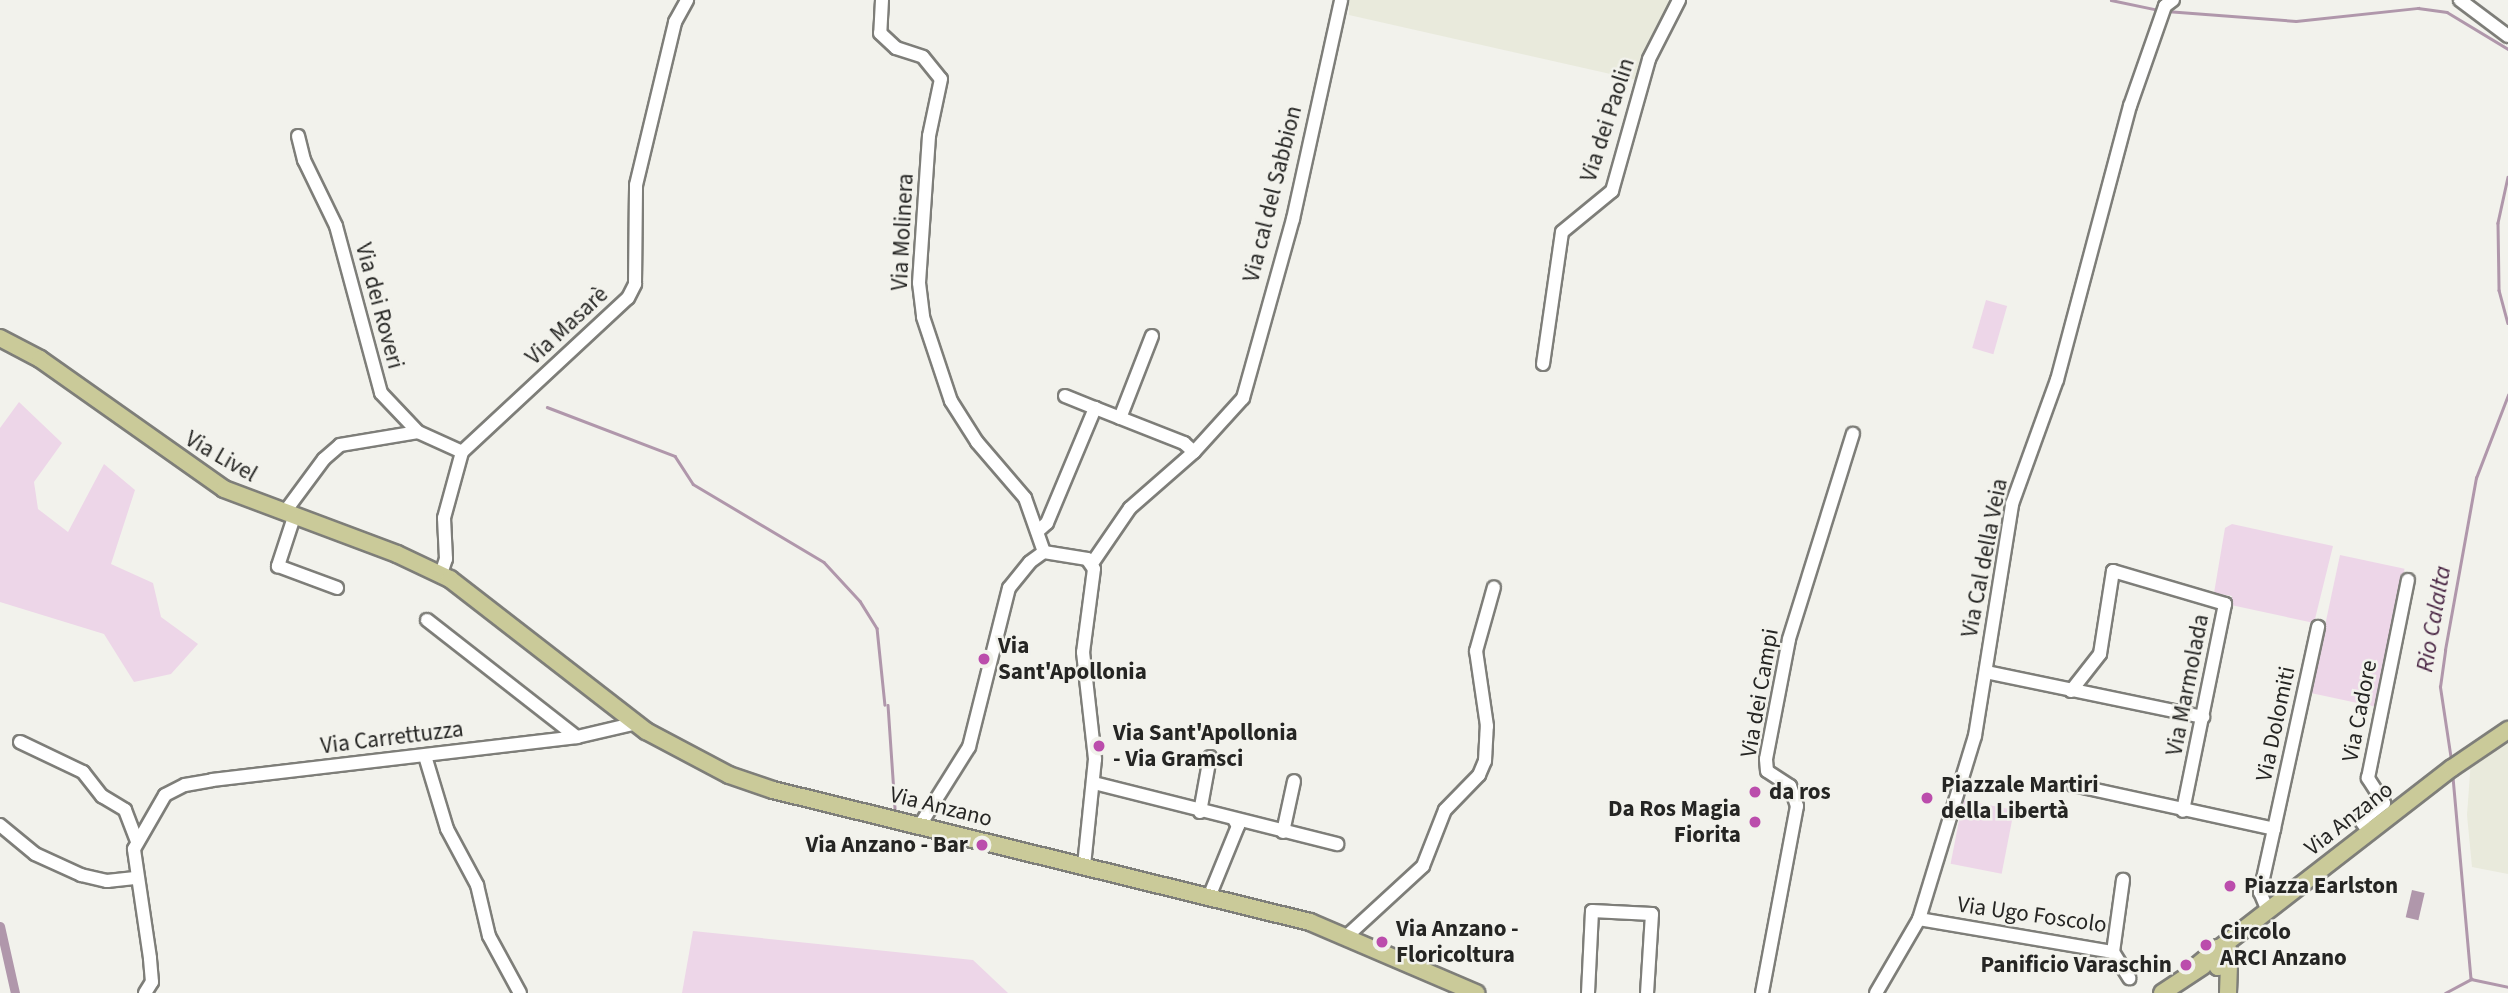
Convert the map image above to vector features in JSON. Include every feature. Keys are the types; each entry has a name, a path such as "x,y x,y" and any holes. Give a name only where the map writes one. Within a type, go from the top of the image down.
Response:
{"main road":[{"name":"Via Livel","path":"0,338 40,359 200,475 289,515 441,574"},
{"name":"Via Anzano","path":"441,574 636,723 681,752 751,783 1209,897 1348,935 1476,993"},
{"name":"Via Anzano","path":"2162,993 2193,969 2221,958 2267,911 2458,763 2508,730"},
{"path":"2221,958 2228,991"}],"street":[{"name":"Via Masarè","path":"462,452 628,299 635,284 636,186 644,140 676,22 687,0"},
{"name":"Via Molinera","path":"882,0 880,33 896,48 923,57 941,79 929,136 919,272 923,317 958,413 1016,484 1038,531 1044,552"},
{"name":"Via cal del Sabbion","path":"1194,452 1243,398 1293,219 1341,0"},
{"name":"Via dei Paolin","path":"1543,365 1562,233 1612,191 1649,59 1679,0"},
{"path":"2460,0 2508,36"},
{"name":"Via Cal della Veia","path":"1876,993 1919,919 1975,736 2012,504 2057,380 2091,240 2166,7"},
{"name":"Via dei Roveri","path":"298,136 304,160 336,226 381,393 418,432 462,452"},
{"path":"1120,418 1152,336"},
{"path":"1065,396 1184,443 1194,452 1130,508 1093,562 1083,652 1094,783 1084,866"},
{"path":"1038,531 1046,523 1095,408"},
{"path":"337,588 278,566 289,515 324,459 340,445 418,432"},
{"name":"Via dei Campi","path":"1762,993 1797,806 1790,786 1767,771 1766,759 1789,639 1853,434"},
{"path":"441,574 446,559 444,518 462,452"},
{"path":"920,825 969,747 1005,597 1022,570 1044,552 1093,562"},
{"name":"Via Marmolada","path":"2071,691 2099,654 2113,571 2225,604 2183,811"},
{"name":"Via Cadore","path":"2369,832 2361,821 2384,803 2368,778 2408,580"},
{"path":"1348,935 1423,866 1445,810 1479,775 1485,761 1487,726 1476,651 1494,587"},
{"path":"428,620 577,737"},
{"name":"Via Dolomiti","path":"2267,911 2259,898 2318,627"},
{"path":"1986,672 2203,716"},
{"name":"Via Carrettuzza","path":"137,841 164,795 185,785 577,737 636,723"},
{"path":"20,742 82,772 102,796 125,810 137,841 135,878 150,958 152,982 145,993"},
{"path":"425,756 447,830 477,885 489,936 520,993"},
{"path":"1200,812 1210,757"},
{"path":"1283,832 1294,781"},
{"path":"1094,783 1235,821 1337,844"},
{"path":"2073,785 2274,829"},
{"path":"1209,897 1238,827 1235,821"},
{"path":"0,825 35,854 81,875 107,881 135,878"},
{"name":"Via Ugo Foscolo","path":"1919,919 2113,952 2123,880"},
{"path":"1588,993 1592,911 1652,914 1647,993"},
{"path":"2113,952 2129,978"}],"shaded area":[{"path":"1349,0 1674,2 1637,80 1349,15"},
{"path":"1986,300 2007,306 1993,354 1972,348"},
{"path":"19,402 62,443 34,482 38,509 68,532 104,464 135,490 111,564 153,583 161,617 198,644 171,674 134,682 104,634 0,602 0,428"},
{"path":"2232,524 2333,546 2314,623 2231,605 2232,596 2214,593 2225,528"},
{"path":"2340,555 2405,569 2375,707 2311,693"},
{"path":"2508,737 2508,874 2472,867 2467,815 2471,760"},
{"path":"1963,800 2014,810 2002,874 1951,864"},
{"path":"2412,890 2425,893 2418,920 2406,917"},
{"path":"693,931 973,960 1008,993 682,993"}],"waterway":[{"name":"Rio Calalta","path":"2111,0 2159,10"},
{"name":"Rio Calalta","path":"2166,11 2296,21 2418,8 2447,12 2508,49"},
{"name":"Rio Calalta","path":"2508,177 2498,223 2499,290 2508,323"},
{"name":"Rio Calalta","path":"2451,760 2440,687 2445,650 2476,478 2508,395"},
{"path":"547,407 675,456 693,484 824,562 860,601 877,628 885,705"},
{"path":"888,705 895,809"},
{"name":"Rio Calalta","path":"2453,777 2471,979"},
{"path":"0,926 15,993"},
{"path":"2471,979 2508,987"},
{"path":"2445,993 2471,979"}],"place":[{"name":"Via Sant'Apollonia","path":"984,659"},
{"name":"Via Sant'Apollonia - Via Gramsci","path":"1099,746"},
{"name":"da ros","path":"1755,792"},
{"name":"Piazzale Martiri della Libertà","path":"1927,798"},
{"name":"Da Ros Magia Fiorita","path":"1755,822"},
{"name":"Via Anzano - Bar","path":"982,845"},
{"name":"Piazza Earlston","path":"2230,886"},
{"name":"Via Anzano - Floricoltura","path":"1382,942"},
{"name":"Circolo ARCI Anzano","path":"2206,945"},
{"name":"Panificio Varaschin","path":"2186,965"}]}
